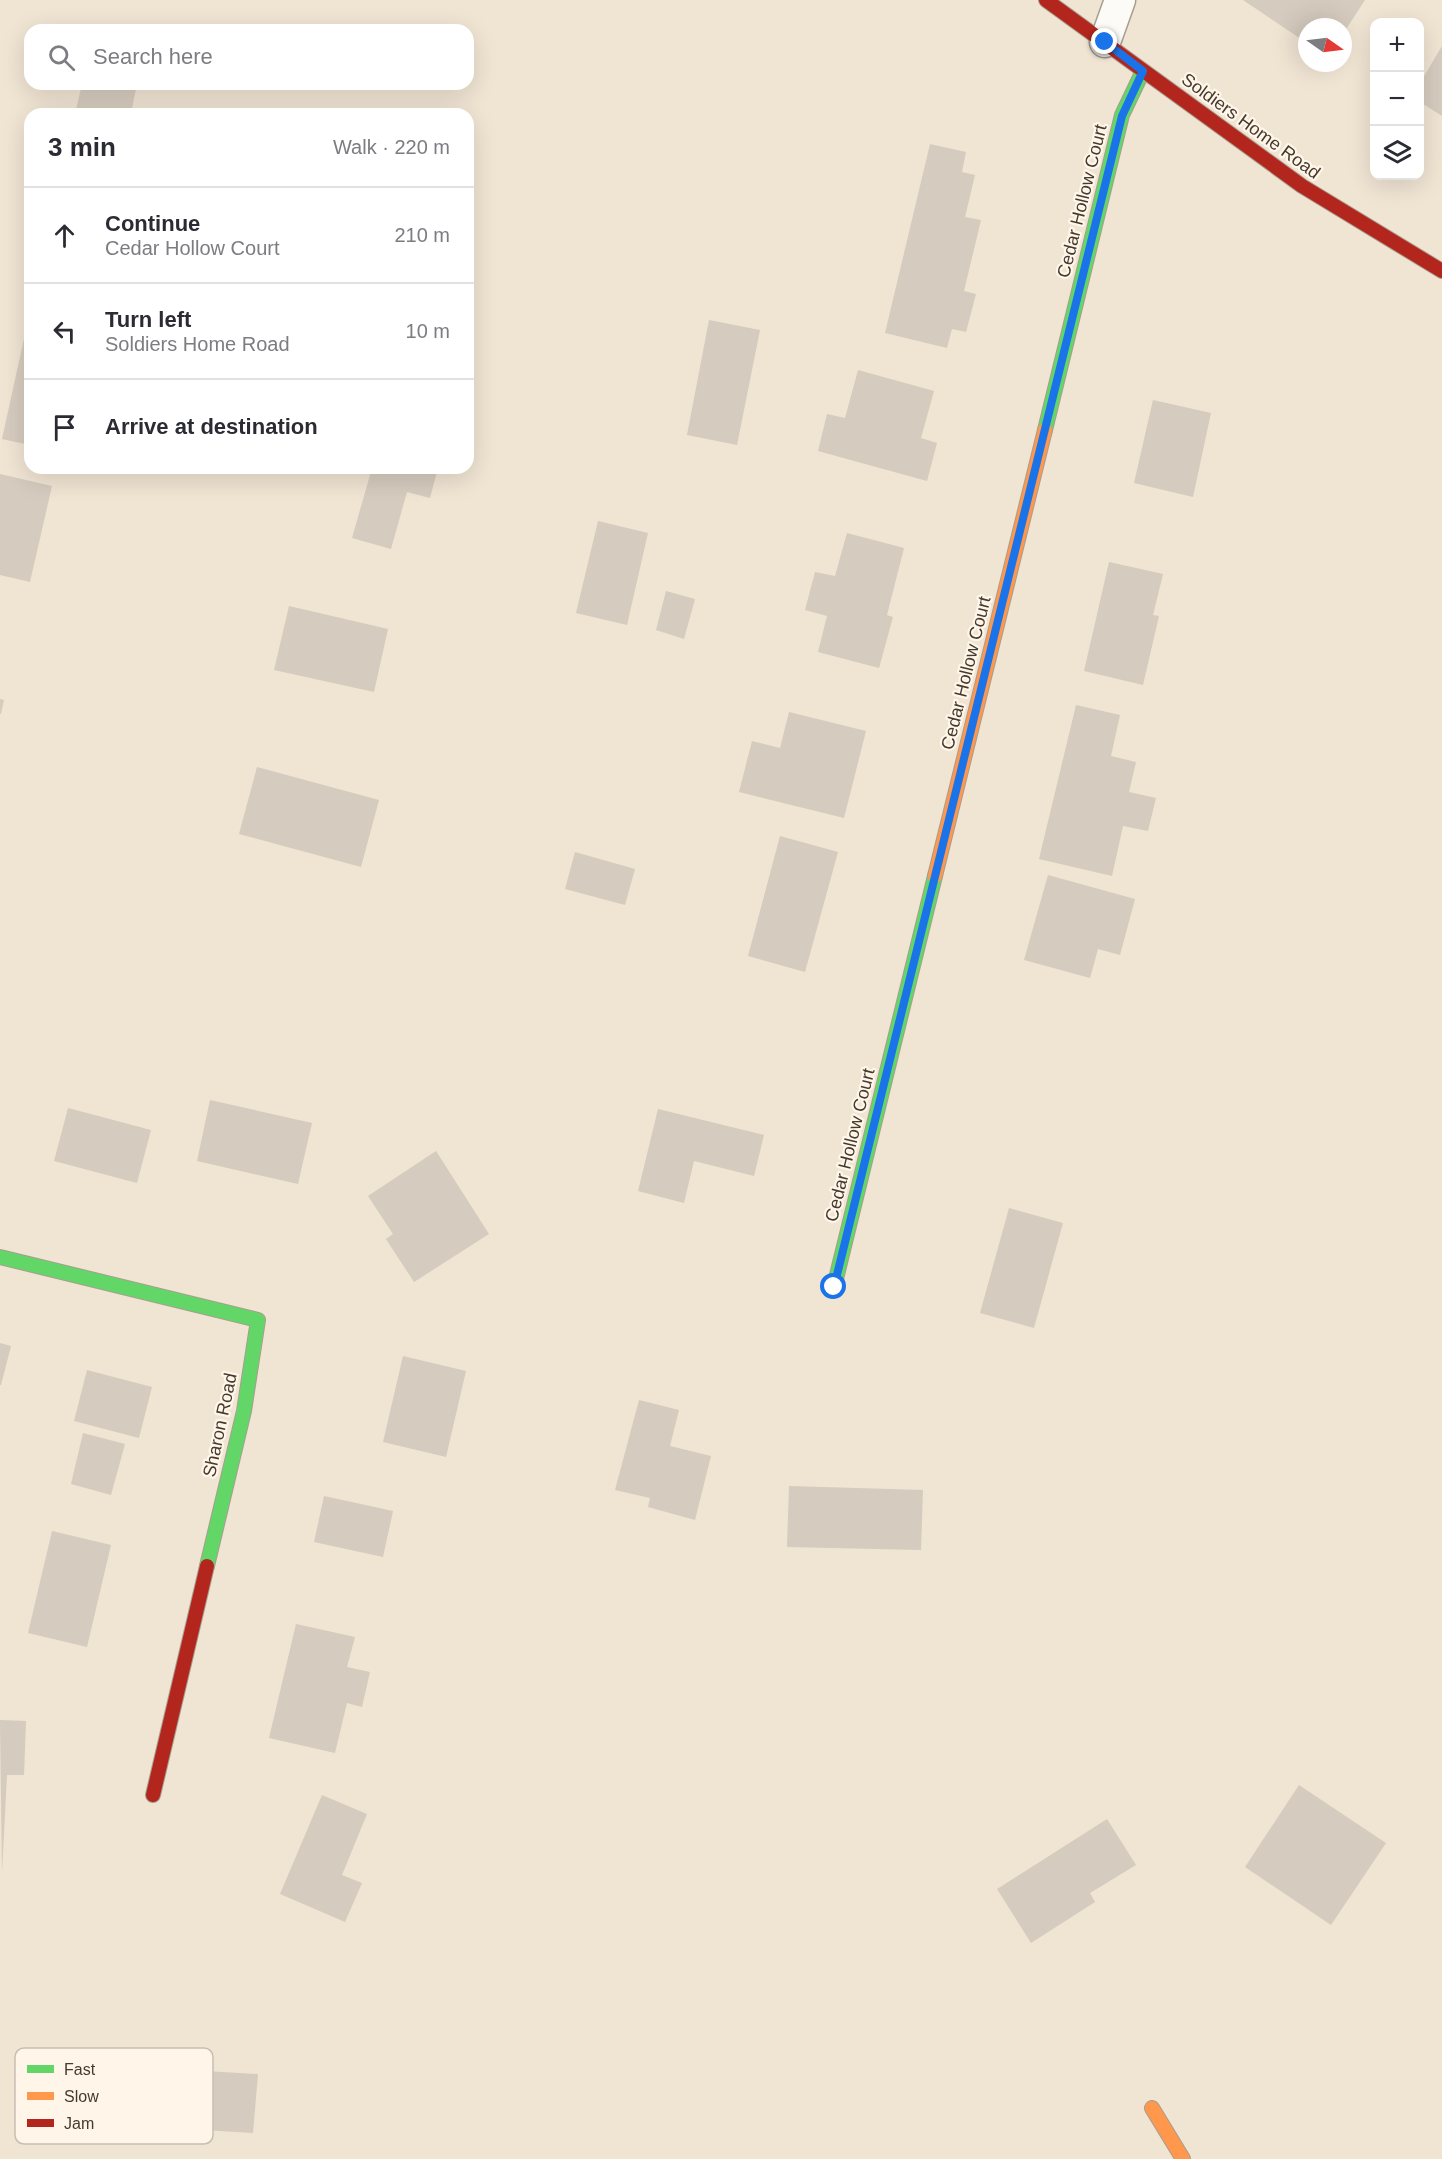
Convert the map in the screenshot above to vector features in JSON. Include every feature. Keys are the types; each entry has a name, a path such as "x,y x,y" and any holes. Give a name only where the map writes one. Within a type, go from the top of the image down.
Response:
{"street":[{"name":"Soldiers Home Road","path":"1046,0 1302,186 1442,271"},
{"path":"1105,42 1120,0"},
{"name":"Cedar Hollow Court","path":"834,1287 1120,124 1143,71"},
{"name":"Sharon Road","path":"0,1257 258,1320 244,1411 153,1795"},
{"path":"1152,2108 1183,2159"}],"building":[{"path":"1243,0 1365,0 1352,20 1352,18 1298,18 1298,37"},
{"path":"1442,46 1442,116 1424,105 1424,76"},
{"path":"81,90 136,90 132,108 76,108"},
{"path":"930,144 966,152 962,172 975,175 965,217 981,220 964,291 976,294 966,332 952,329 947,348 885,333"},
{"path":"709,320 760,330 737,445 687,435"},
{"path":"24,339 24,444 2,439"},
{"path":"858,370 934,391 921,438 937,443 927,481 818,451 827,414 845,418"},
{"path":"1153,400 1211,413 1193,497 1134,483"},
{"path":"0,474 52,486 30,582 0,575"},
{"path":"370,474 436,474 430,498 407,492 391,549 352,538"},
{"path":"598,521 648,533 627,625 576,613"},
{"path":"847,533 904,548 887,615 893,617 879,668 818,652 827,616 805,610 815,572 835,576"},
{"path":"1109,562 1163,574 1153,615 1159,616 1143,685 1084,671"},
{"path":"666,591 695,599 684,639 656,630"},
{"path":"289,606 388,629 374,692 274,670"},
{"path":"0,699 4,700 1,714 0,714"},
{"path":"1076,705 1120,715 1111,756 1136,762 1129,792 1156,798 1148,831 1123,826 1112,876 1039,859"},
{"path":"789,712 866,731 844,818 739,792 752,741 780,748"},
{"path":"257,767 379,800 361,867 239,834"},
{"path":"780,836 838,852 805,972 748,956"},
{"path":"575,852 635,869 625,905 565,889"},
{"path":"1048,875 1135,899 1120,955 1098,949 1090,978 1024,960"},
{"path":"210,1100 312,1123 298,1184 197,1161"},
{"path":"68,1108 151,1130 137,1183 54,1161"},
{"path":"658,1109 764,1135 754,1176 694,1161 684,1203 638,1191"},
{"path":"436,1151 489,1234 414,1282 386,1239 393,1234 368,1196"},
{"path":"1009,1208 1063,1223 1034,1328 980,1313"},
{"path":"0,1343 11,1346 1,1385 0,1385"},
{"path":"403,1356 466,1371 446,1457 383,1442"},
{"path":"87,1370 152,1387 139,1438 74,1421"},
{"path":"639,1400 679,1410 670,1446 711,1456 695,1520 648,1507 650,1498 615,1490"},
{"path":"83,1433 125,1444 111,1495 71,1484"},
{"path":"789,1486 923,1490 921,1550 787,1547"},
{"path":"324,1496 393,1511 383,1557 314,1542"},
{"path":"52,1531 111,1545 87,1647 28,1633"},
{"path":"296,1624 355,1637 347,1667 370,1672 362,1707 347,1703 335,1753 269,1738"},
{"path":"0,1720 26,1721 24,1775 7,1775 2,1872"},
{"path":"1299,1785 1386,1843 1331,1925 1245,1867"},
{"path":"322,1795 367,1814 342,1875 362,1883 345,1922 280,1894"},
{"path":"1107,1819 1136,1865 1090,1893 1095,1902 1031,1943 997,1889"},
{"path":"213,2071 258,2074 253,2133 213,2131"}],"traffic: fast":[{"path":"1045,430 1122,115 1143,71"},
{"path":"834,1287 935,876"},
{"path":"0,1257 258,1320 244,1411 207,1566"}],"traffic: slow":[{"path":"935,876 1045,430"},
{"path":"1152,2108 1183,2159"}],"traffic: jam":[{"path":"1046,0 1302,186 1442,271"},
{"path":"153,1795 207,1566"}],"route":[{"path":"834,1287 1122,116 1143,71 1105,42"}]}
